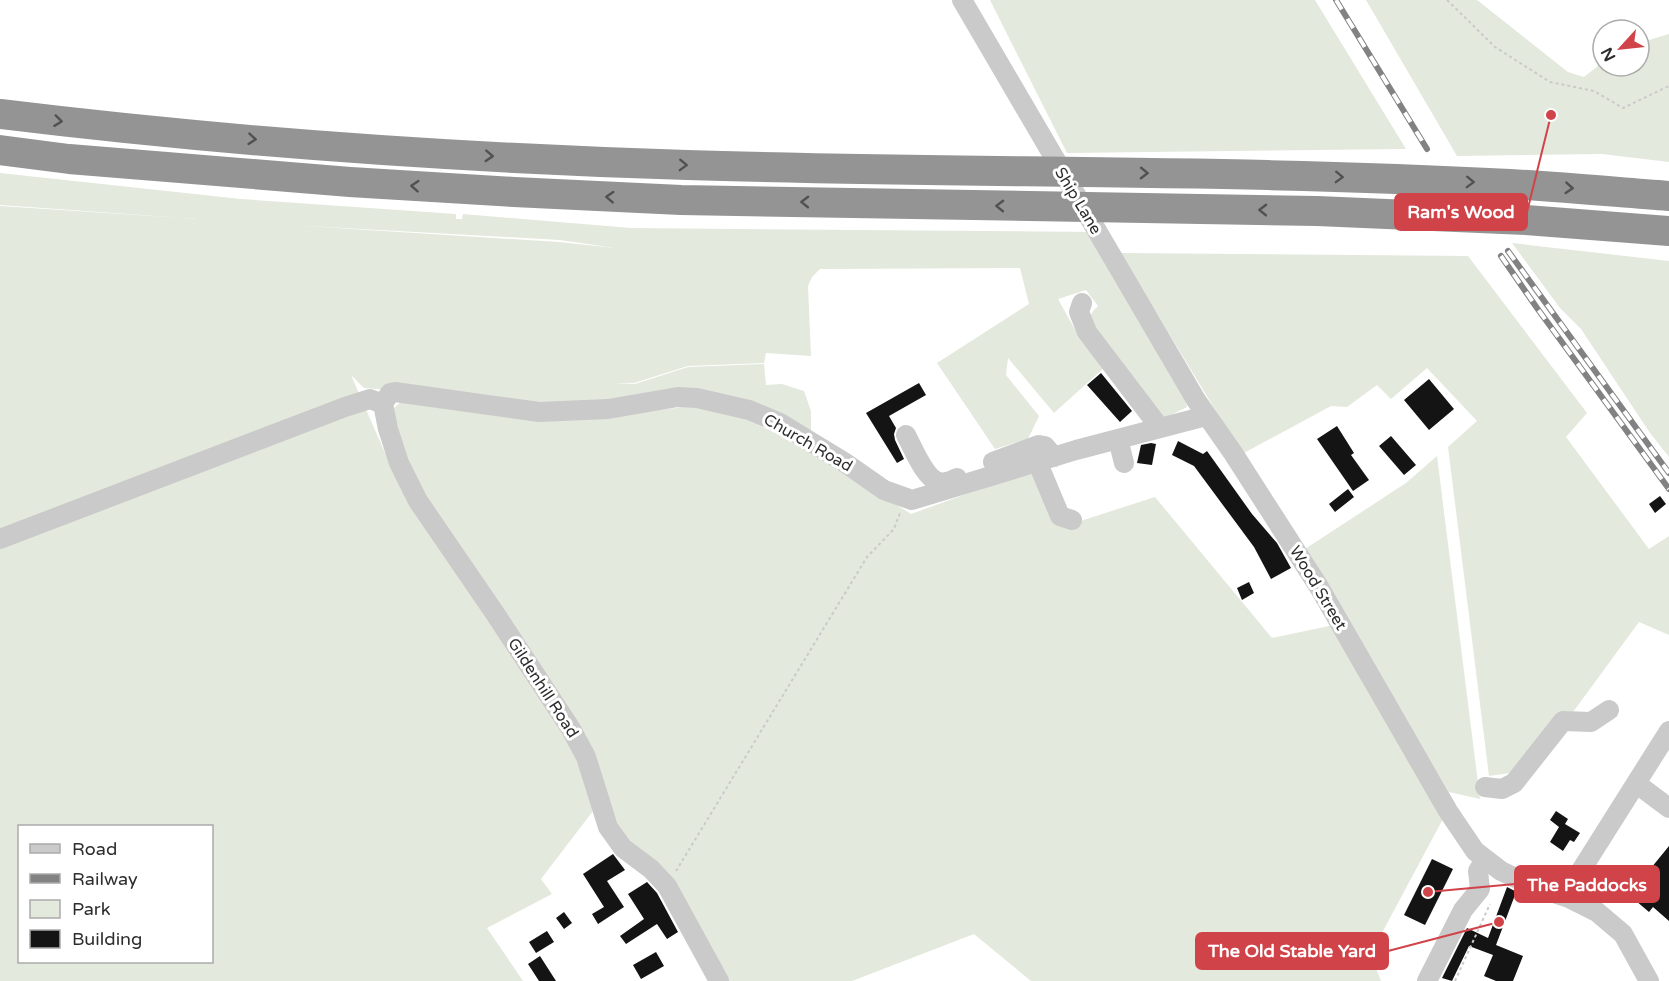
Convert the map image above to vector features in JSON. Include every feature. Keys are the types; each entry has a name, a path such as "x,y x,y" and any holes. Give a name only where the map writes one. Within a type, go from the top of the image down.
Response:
{"highway":[{"path":"0,114 339,147 500,157 687,165 1429,181 1511,184 1669,196"},
{"path":"0,150 69,159 350,182 514,192 681,200 1305,210 1526,220 1669,231"}],"street":[{"name":"Ship Lane","path":"962,0 1201,408"},
{"path":"1082,303 1079,312 1088,332 1160,428"},
{"name":"Church Road","path":"0,539 345,407 370,399 389,398 538,412 608,410 678,397 697,398 749,410 780,423 844,462 884,490 906,499"},
{"name":"Gildenhill Road","path":"389,398 388,429 399,463 418,501 571,729 586,757 608,827 623,848 651,869 667,886 719,981"},
{"path":"906,499 923,497 1046,459 1160,428 1201,408"},
{"name":"Wood Street","path":"1201,408 1319,587 1448,811 1475,851 1501,871 1533,886 1569,898 1597,912 1623,934 1649,981"},
{"path":"906,435 930,478 947,483 982,466 1039,445 1045,446 1060,516 1072,520"},
{"path":"1118,439 1124,463"},
{"path":"1485,787 1502,789 1514,783 1563,721 1591,722 1609,710"},
{"path":"1569,898 1580,872 1667,739"},
{"path":"1637,784 1669,808"},
{"path":"1427,981 1463,910 1480,889 1478,871 1485,859"},
{"path":"1434,937 1449,910 1479,879"}],"path":[{"path":"1447,0 1495,47 1550,82 1594,91 1623,108 1669,86"},
{"path":"667,886 867,557 894,529 906,499"},
{"path":"1455,981 1492,900"}],"green space":[{"path":"990,0 1315,0 1406,149 1067,153"},
{"path":"1366,0 1477,0 1568,72 1584,77 1591,71 1591,78 1651,78 1651,39 1669,34 1669,162 1602,154 1457,156"},
{"path":"0,173 241,199 456,214 456,219 462,219 463,214 631,228 1095,232 1185,396 1187,407 1159,421 1088,321 1098,306 1086,290 1058,299 1082,342 1106,366 1054,413 1008,358 1006,375 1039,416 1028,439 995,449 937,363 1029,304 1020,268 820,269 812,277 808,286 811,356 766,353 764,363 688,366 634,383 614,383 635,384 688,367 764,364 766,385 782,384 804,391 811,411 811,441 697,397 608,408 364,388 351,375 389,462 570,730 593,811 541,879 552,894 487,928 523,981 0,981 0,206 198,219 0,205","holes":["289,225 560,240 615,248 559,242"]},
{"path":"1512,243 1669,261 1669,457 1650,433 1581,329 1560,308"},
{"path":"1120,253 1468,256 1587,413 1566,437 1649,549 1669,536 1669,635 1639,622 1573,712 1561,711 1510,773 1489,776 1448,447 1477,421 1427,368 1391,399 1377,385 1347,407 1331,406 1242,454"},
{"path":"405,398 602,417 692,406 741,417 801,445 911,514 1038,468 1062,527 1155,497 1272,638 1334,625 1444,817 1383,931 1373,960 1381,981 1031,981 974,934 852,981 724,981 665,871 630,841 617,822 591,748 424,497 399,448 393,409"},
{"path":"1437,456 1480,799 1449,792 1305,549 1406,483"}],"building":[{"path":"1101,373 1132,411 1120,422 1087,385"},
{"path":"1429,379 1454,409 1429,430 1404,400"},
{"path":"919,383 926,395 889,416 896,428 895,440 904,459 897,463 866,413"},
{"path":"1337,426 1354,453 1351,455 1369,480 1353,491 1317,439"},
{"path":"1391,436 1416,465 1404,475 1379,446"},
{"path":"1178,441 1203,454 1207,451 1252,514 1277,543 1291,568 1271,579 1254,547 1194,466 1172,455"},
{"path":"1156,444 1152,465 1137,463 1141,445"},
{"path":"1348,489 1354,497 1335,512 1329,504"},
{"path":"1660,496 1666,504 1655,513 1649,504"},
{"path":"1249,582 1254,593 1242,600 1237,588"},
{"path":"1556,811 1568,819 1565,824 1580,833 1574,842 1570,840 1563,851 1550,842 1559,827 1550,820"},
{"path":"1669,846 1669,921 1653,907 1649,912 1629,895"},
{"path":"613,854 625,870 607,881 624,907 598,924 592,914 604,907 583,874"},
{"path":"1432,859 1453,869 1425,925 1404,915"},
{"path":"647,882 657,893 678,932 667,939 657,924 626,944 620,936 644,919 628,894"},
{"path":"1507,887 1525,896 1524,899 1515,895 1496,945 1523,956 1513,981 1496,981 1484,976 1493,955 1469,946 1452,981 1442,978 1467,928 1488,938"},
{"path":"564,912 572,923 564,929 556,918"},
{"path":"547,931 554,942 536,953 529,942"},
{"path":"656,952 664,966 641,979 633,965"},
{"path":"540,956 556,981 539,981 528,964"}],"railway":[{"path":"1336,0 1427,149"},
{"path":"1508,251 1669,473"},
{"path":"1501,256 1669,489"}],"place":[{"name":"Ram's Wood","path":"1551,115"},
{"name":"The Paddocks","path":"1428,892"},
{"name":"The Old Stable Yard","path":"1499,922"}]}
